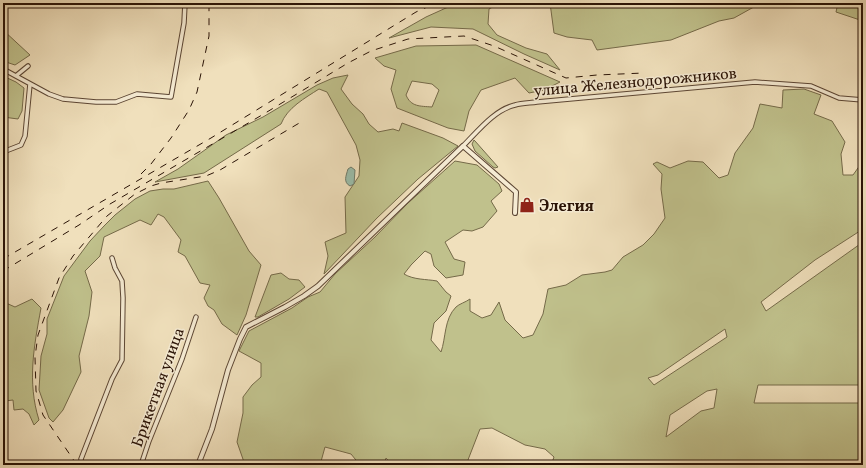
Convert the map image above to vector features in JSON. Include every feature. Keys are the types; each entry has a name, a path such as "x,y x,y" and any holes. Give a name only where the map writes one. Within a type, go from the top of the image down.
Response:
{"street":[{"path":"3,69 49,94 63,99 116,102 136,94 171,97 184,24 185,3"},
{"path":"16,75 28,66"},
{"name":"улица Железнодорожников","path":"463,146 492,118 504,109 515,105 755,82 811,86 839,98 863,100"},
{"path":"3,152 21,145 25,136 30,84"},
{"path":"198,465 212,429 228,370 246,327 285,307 318,286 463,146 516,192 515,213"},
{"path":"81,465 82,458 110,386 122,360 122,281 115,268 112,258"},
{"name":"Брикетная улица","path":"141,465 154,428 182,359 196,317"}],"green space":[{"path":"457,3 500,3 489,9 488,24 497,35 526,48 547,54 560,70 473,29 431,27 389,38 426,17"},
{"path":"550,3 761,3 734,18 719,21 671,40 597,50 592,40 567,37 554,33"},
{"path":"767,3 802,3 803,4 785,5"},
{"path":"838,3 863,3 863,21 836,12"},
{"path":"3,30 30,55 15,65 3,61"},
{"path":"476,45 560,82 544,90 529,93 515,78 481,90 469,111 464,131 448,128 397,108 391,89 396,70 384,66 375,58 416,46","holes":["412,81 432,84 439,90 432,107 420,106 410,102 406,95"]},
{"path":"348,75 341,89 352,104 363,114 369,124 378,132 393,129 399,131 402,123 443,138 458,146 418,179 377,218 324,274 328,256 325,242 346,233 345,197 359,176 360,160 356,145 327,92 319,89 308,96 292,108 281,124 204,173 155,182 178,169 226,135 263,117 317,85 333,78"},
{"path":"3,76 16,82 24,88 22,111 18,119 3,117"},
{"path":"804,89 821,95 814,114 832,121 845,142 841,154 843,175 853,175 863,161 863,229 815,260 761,302 766,311 863,242 863,385 758,385 754,403 863,403 863,465 551,465 554,457 545,449 525,445 492,428 480,429 466,465 392,465 386,458 384,465 360,465 351,454 325,447 320,465 245,465 237,442 243,413 243,397 252,385 261,377 261,363 239,351 249,331 292,308 308,297 320,292 335,274 375,237 408,203 455,161 477,165 499,184 502,191 491,201 497,211 483,227 472,231 463,230 445,242 454,259 465,262 463,275 446,278 434,266 431,254 425,251 404,274 416,278 437,281 451,296 446,311 434,323 431,340 441,352 449,317 457,306 470,299 470,311 482,318 491,315 499,302 505,320 523,338 533,335 543,314 548,289 566,285 582,275 612,270 623,257 643,245 654,234 665,218 661,189 662,174 653,164 657,162 670,168 688,161 703,162 719,178 728,175 735,153 753,128 760,104 782,108 783,90","holes":["725,329 727,337 654,385 648,378 658,375","717,389 714,408 701,411 666,437 670,415 707,391"]},
{"path":"474,140 498,167 493,167 475,151 472,144"},
{"path":"208,181 249,251 261,265 246,315 237,335 222,324 214,310 208,306 204,298 210,285 200,283 185,256 178,252 181,240 164,217 158,214 151,225 140,220 104,237 100,256 85,271 92,292 89,316 79,356 81,372 63,410 53,422 49,418 39,390 41,356 47,334 47,319 64,276 90,241 115,215 135,199 150,191 174,189"},
{"path":"281,273 289,279 299,280 305,287 289,299 258,317 255,317 271,275"},
{"path":"32,299 41,308 33,364 33,392 39,420 34,425 29,414 23,409 14,410 13,400 5,401 3,406 3,308 6,303 15,307"}],"shaded area":[{"path":"351,167 355,170 354,184 350,186 346,183 346,179 348,169"}],"railway":[{"path":"141,174 151,164 171,138 189,110 197,92 209,36 209,3"},
{"path":"3,259 211,138 416,12 436,3"},
{"path":"3,271 79,225 110,204 348,63 371,51 408,39 464,36 494,46 566,78 644,73"},
{"path":"77,465 43,415 36,391 35,357 38,335 59,278 73,256 107,216 135,194 161,183 206,176 220,170 301,122"}],"place":[{"name":"Элегия","path":"527,205"}]}
